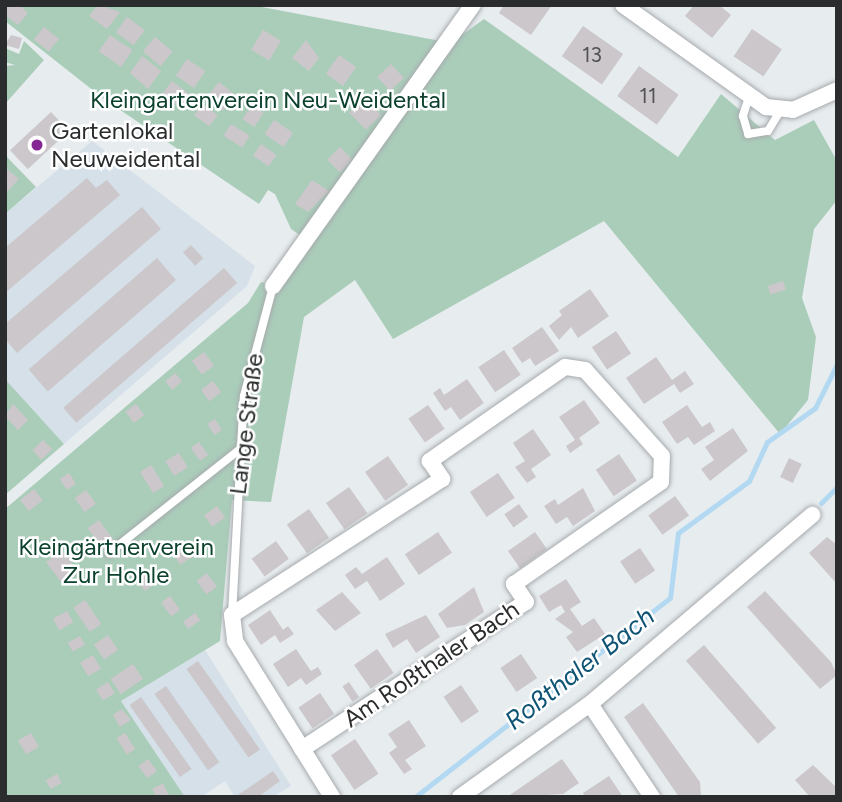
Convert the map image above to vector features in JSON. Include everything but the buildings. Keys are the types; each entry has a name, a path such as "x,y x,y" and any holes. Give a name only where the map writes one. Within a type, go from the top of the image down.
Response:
{"street":[{"name":"Lange Straße","path":"273,286 473,5"},
{"path":"623,5 749,97 780,111 811,104 837,90"},
{"name":"Am Roßthaler Bach","path":"232,615 442,479 430,461 565,367 584,370 662,456 661,482 514,584 526,602 302,749"},
{"path":"460,797 590,704 812,515"},
{"name":"Lange Straße","path":"232,615 234,641 332,797"},
{"path":"590,704 652,797"}],"lane":[{"path":"749,97 743,116 748,134 768,131 780,111"},
{"name":"Lange Straße","path":"232,615 239,450 249,360 273,286"},
{"path":"109,553 239,450"}],"shaded area":[{"path":"92,141 255,266 247,286 64,444 5,379 5,214"},
{"path":"205,650 291,786 272,797 235,797 225,781 201,797 185,797 121,701"}],"green space":[{"path":"5,5 252,5 451,43 484,19 678,157 721,94 775,140 814,120 837,161 837,200 814,229 802,298 816,337 808,400 780,434 604,221 393,339 355,280 304,317 271,502 232,500 220,641 121,701 185,797 5,797 5,509 248,303 261,282 274,285 307,240 291,229 275,194 268,190 259,204 104,99 5,21"},
{"path":"24,41 44,60 5,104 5,66 15,65 5,62 5,48 19,54"},
{"path":"5,155 36,187 5,214"},
{"path":"5,379 64,444 5,495"}],"waterway":[{"name":"Roßthaler Bach","path":"415,797 670,598 678,533 749,481 767,442 815,408 837,364"},
{"path":"821,503 837,487"}],"place":[{"name":"Gartenlokal Neuweidental","path":"37,145"}],"park label":[{"name":"Kleingartenverein Neu-Weidental","path":"268,100"},
{"name":"Kleingärtnerverein Zur Hohle","path":"116,561"}]}
